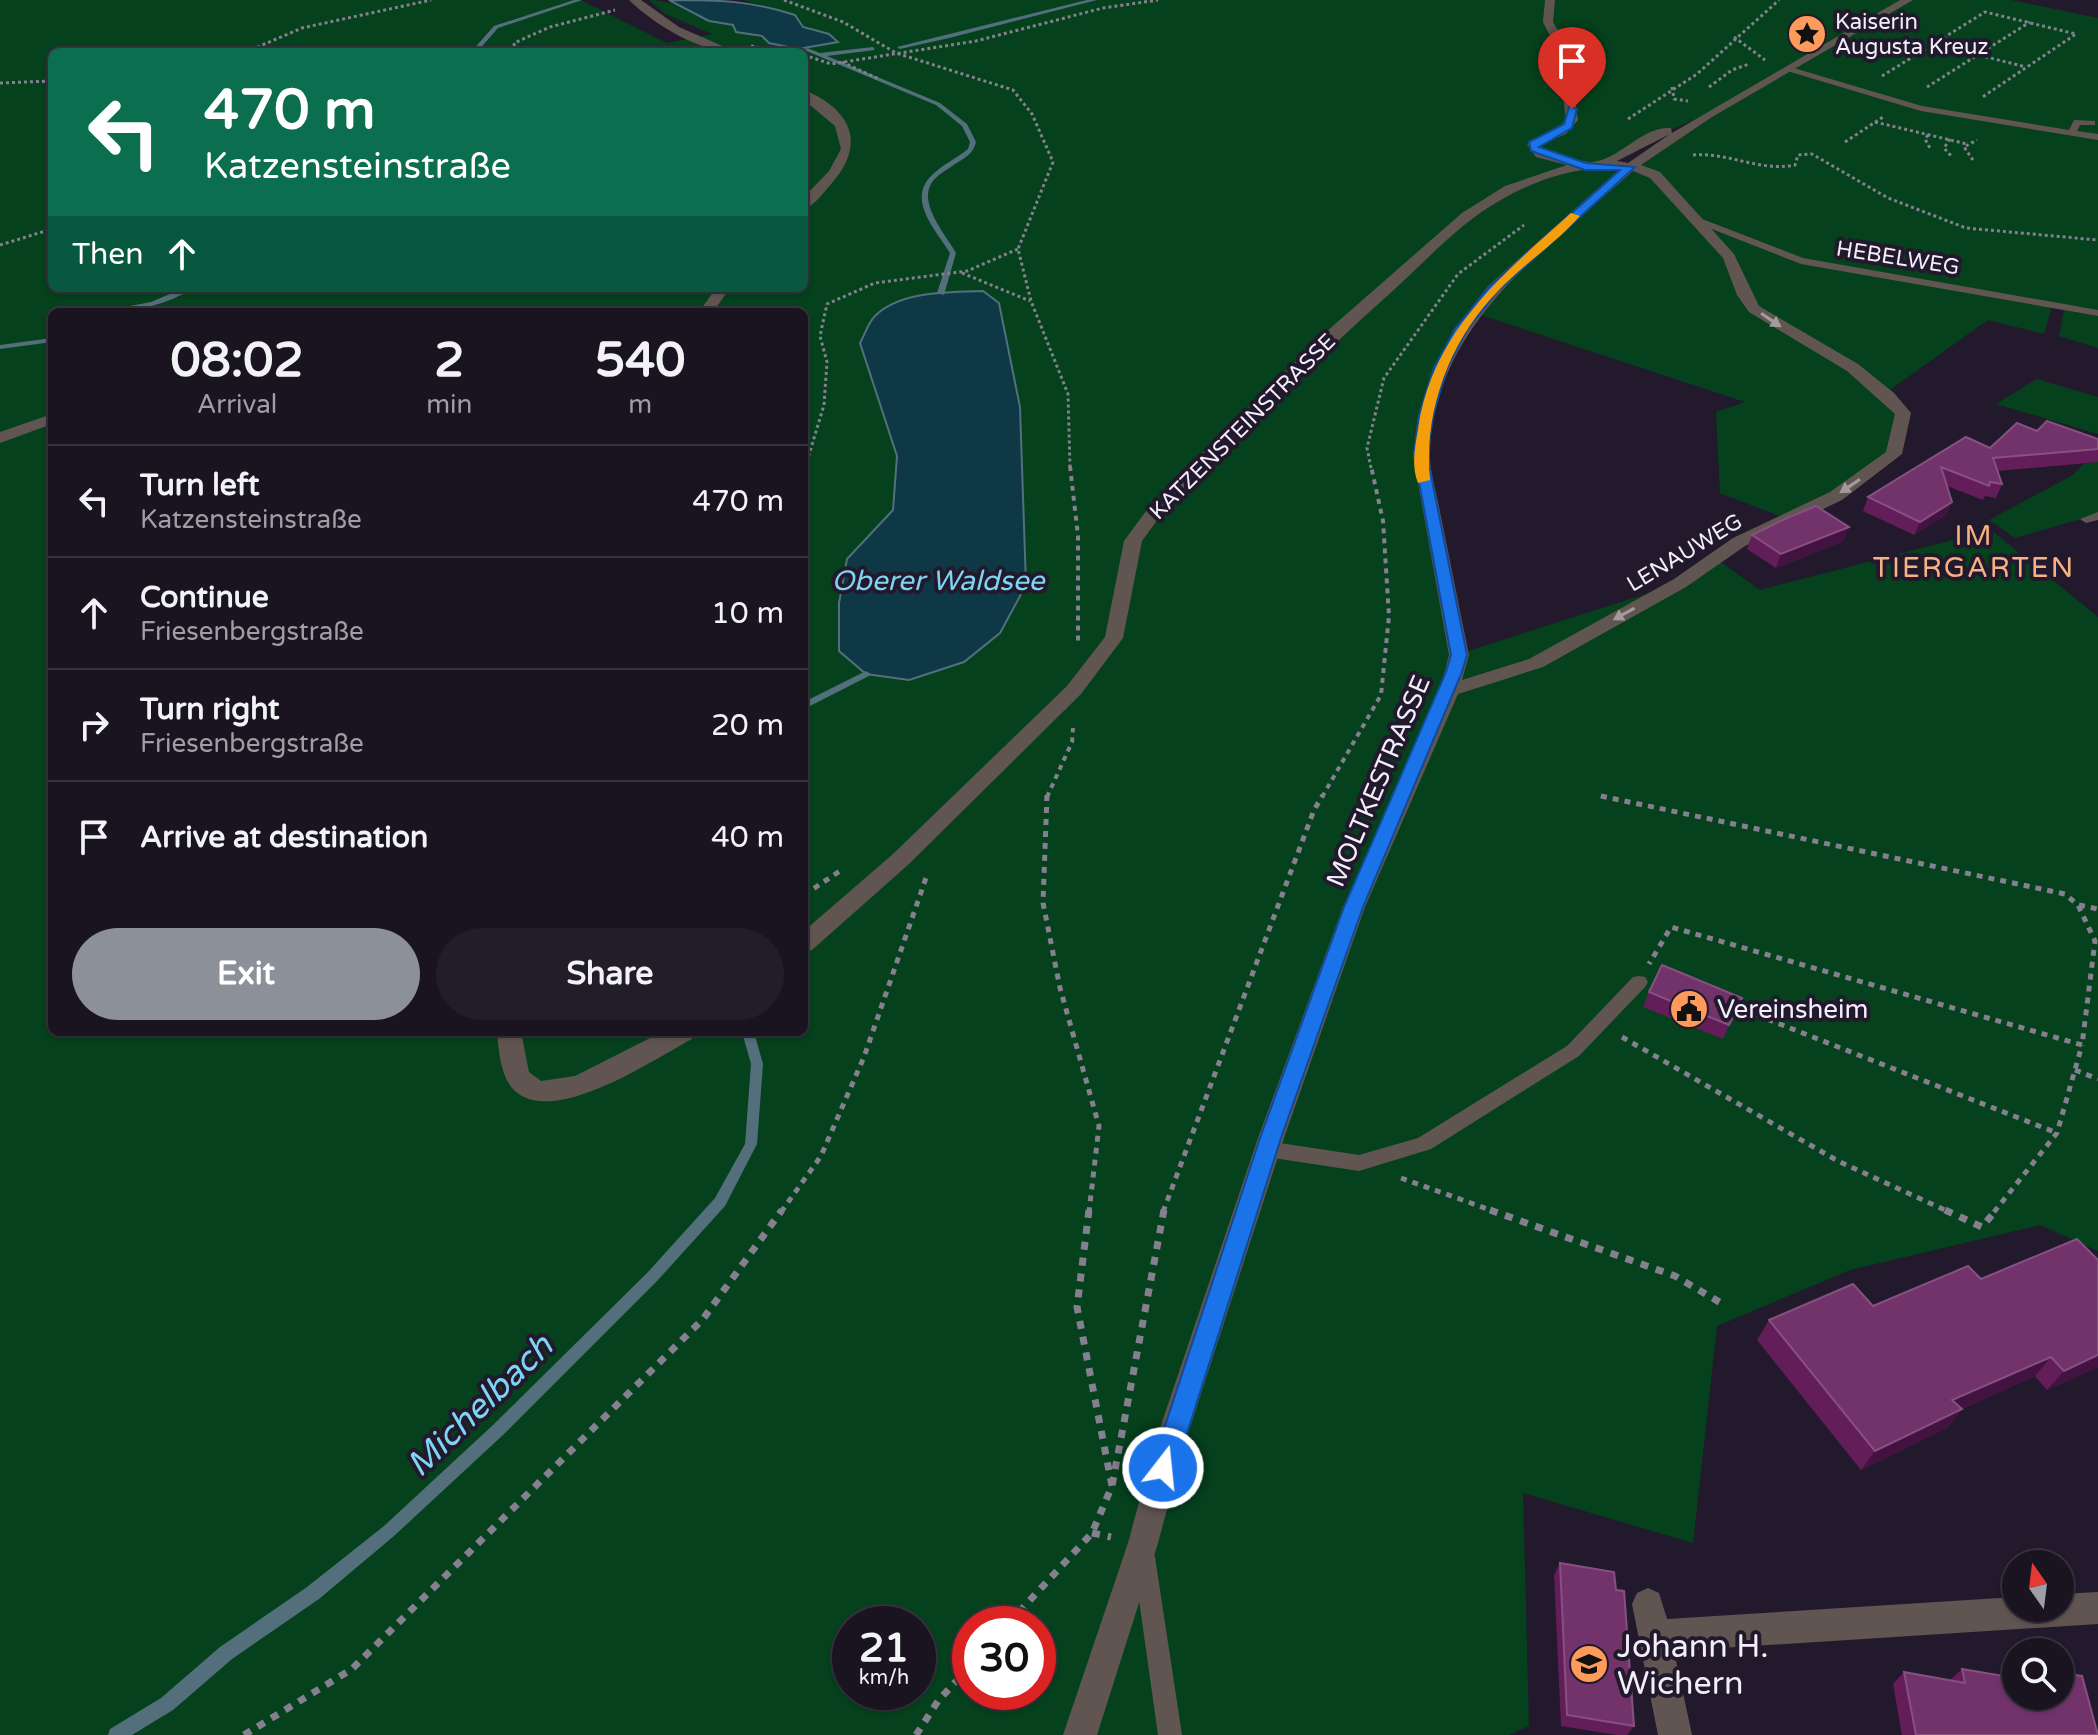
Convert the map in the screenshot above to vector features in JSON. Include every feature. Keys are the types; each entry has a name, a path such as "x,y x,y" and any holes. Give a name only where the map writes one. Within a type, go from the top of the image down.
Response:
{"street":[{"path":"1550,0 1548,22 1562,48 1572,120 1562,131 1533,144 1540,154 1593,166"},
{"name":"MOLTKESTRASSE","path":"1080,1735 1143,1543 1170,1443 1267,1149 1354,907 1450,690 1459,655 1421,455 1426,416 1441,368 1462,329 1493,289 1630,167 1708,114 1908,0"},
{"path":"637,2 675,29 720,48"},
{"path":"808,97 836,120 847,135 849,148 839,171 808,201"},
{"name":"KATZENSTEINSTRASSE","path":"808,940 901,859 1074,690 1114,638 1133,541 1155,511 1323,342 1401,275 1453,224 1495,197 1525,183 1593,166 1708,114"},
{"name":"KATZENSTEINSTRASSE","path":"1593,166 1630,167"},
{"name":"HEBELWEG","path":"1630,167 1655,175 1729,257"},
{"name":"LENAUWEG","path":"1450,690 1536,663 1680,583 1739,542 1836,496 1894,454 1903,413 1887,392 1856,369 1754,309 1744,295 1729,257"},
{"path":"0,438 48,420"},
{"path":"510,1036 517,1074 525,1085 551,1093 594,1079 675,1036"},
{"path":"1648,1604 1675,1735"},
{"path":"1655,1636 2098,1608"}],"lane":[{"path":"1787,68 1904,104 2098,137"},
{"path":"2072,133 2077,122 2092,123"},
{"name":"HEBELWEG","path":"1697,220 1801,261 2098,313"},
{"path":"1267,1149 1359,1163 1424,1144 1573,1051 1639,982"},
{"path":"1143,1543 1170,1735"}],"path":[{"path":"255,48 302,28 431,0"},
{"path":"784,0 843,22 896,53 1013,90 1032,114 1053,162 1018,249 1031,301 1068,394 1069,456 1078,536 1078,636"},
{"path":"808,56 832,63 976,41 1103,8 1158,0"},
{"path":"1694,102 1674,99 1672,87 1697,74 1734,37 1779,0"},
{"path":"515,48 514,43 561,21 637,2"},
{"path":"1857,90 1985,12 2076,34 1957,113"},
{"path":"1845,142 2030,22"},
{"path":"1734,37 1762,59"},
{"path":"1927,42 2029,68"},
{"path":"840,62 879,79"},
{"path":"0,83 48,81"},
{"path":"1875,122 1967,144 1989,139"},
{"path":"1931,150 1925,139 1941,130"},
{"path":"1952,157 1944,148 1947,140 1957,136"},
{"path":"1967,144 1965,152 1973,160"},
{"path":"1688,156 1722,154 1773,172 1795,165 1798,155 1812,154 1888,198 1966,228 2098,240"},
{"path":"1025,1606 1092,1533 1112,1486 1161,1218 1314,810 1381,695 1389,616 1383,521 1367,448 1384,378 1458,274 1526,224"},
{"path":"0,245 48,230"},
{"path":"808,458 824,405 827,362 820,336 827,304 861,285 962,273 1018,249"},
{"path":"962,273 987,286 1031,301"},
{"path":"1074,690 1072,742 1047,794 1043,903 1060,988 1099,1126 1077,1307 1112,1486"},
{"path":"1600,1025 1838,1161 1982,1227 2057,1133 2082,1045 2095,941 2078,905 2065,894 1601,796"},
{"path":"244,1735 352,1669 703,1319 821,1156 864,1057 928,871 901,859"},
{"path":"808,892 849,865"},
{"path":"2078,905 2098,909"},
{"path":"1639,982 1671,927 2082,1045"},
{"path":"1730,1005 2057,1133"},
{"path":"2075,1070 2098,1079"},
{"path":"1359,1163 1675,1276 1721,1303"},
{"path":"916,1735 952,1686"}],"green space":[{"path":"0,0 581,0 667,43 712,34 665,14 649,0 671,3 734,25 736,32 797,47 837,42 829,34 803,27 795,15 743,0 2011,0 2098,18 2098,313 2053,303 2044,334 1988,320 1887,392 1903,413 1894,454 1787,519 1720,493 1716,412 1745,402 1475,313 1441,368 1421,455 1459,654 1680,583 1715,558 1760,590 1991,530 2098,617 2098,1251 2040,1225 1850,1270 1717,1326 1693,1543 1523,1493 1529,1726 1509,1735 0,1735","holes":["1703,116 1630,167 1602,165 1630,147","999,303 1007,353 1026,585 1000,633 964,662 847,559 893,510 897,456 861,343"]},
{"path":"2064,310 2098,316 2098,348 2059,336"},
{"path":"2037,379 2098,397 2098,434 1996,404"},
{"path":"2098,449 2098,514 2015,538 1989,520 2073,475"}],"water":[{"path":"669,0 762,6 795,15 803,27 829,34 838,42 793,48 769,43 762,36 736,32 733,25 709,21"},
{"name":"Oberer Waldsee","path":"983,291 999,303 1020,407 1026,585 1000,633 964,662 909,680 866,674 839,651 839,603 847,559 893,510 897,456 860,343 875,316 898,302 926,294"}],"building":[{"path":"2047,421 2098,439 2098,449 1993,458 2002,484 1990,482 1989,486 1941,467 1952,502 1920,522 1868,497 1966,437 1990,448 2017,423 2037,431"},
{"path":"1816,506 1849,527 1781,554 1752,535 1787,518"},
{"path":"1662,965 1742,998 1729,1025 1649,992"},
{"path":"2077,1239 2098,1260 2098,1355 2064,1371 2051,1357 1952,1400 1962,1409 1875,1451 1769,1320 1853,1284 1873,1306 1968,1266 1981,1279"},
{"name":"Johann H. Wichern","path":"1560,1563 1614,1572 1616,1590 1624,1591 1634,1726 1567,1715"},
{"path":"1962,1669 2002,1676 2002,1710 2074,1710 2074,1675 2082,1676 2098,1735 1916,1735 1904,1672 1965,1683"}],"waterway":[{"path":"478,48 496,27 579,0"},
{"path":"900,47 1094,0"},
{"path":"821,55 873,49"},
{"name":"Michelbach","path":"808,50 938,104 965,125 973,142 971,150 934,176 924,194 929,214 953,253 941,293"},
{"path":"131,308 153,304 181,292"},
{"path":"0,347 48,341"},
{"name":"Michelbach","path":"808,704 866,674"},
{"name":"Michelbach","path":"116,1735 167,1704 226,1653 313,1593 389,1531 498,1430 653,1276 720,1202 751,1144 757,1064 749,1036"}],"slow traffic":[{"path":"1423,480 1421,455 1426,416 1441,368 1462,329 1493,289 1575,216"}],"place":[{"name":"Kaiserin Augusta Kreuz","path":"1807,34"},
{"name":"Vereinsheim","path":"1689,1009"},
{"name":"Johann H. Wichern","path":"1589,1664"}],"district":[{"name":"IM TIERGARTEN","path":"1974,551"}],"route":[{"path":"1163,1468 1271,1138 1354,907 1450,690 1459,655 1423,482 1421,455 1426,416 1441,368 1462,329 1493,289 1630,167 1585,167 1540,154 1533,144 1568,126 1572,120 1572,109"}]}
